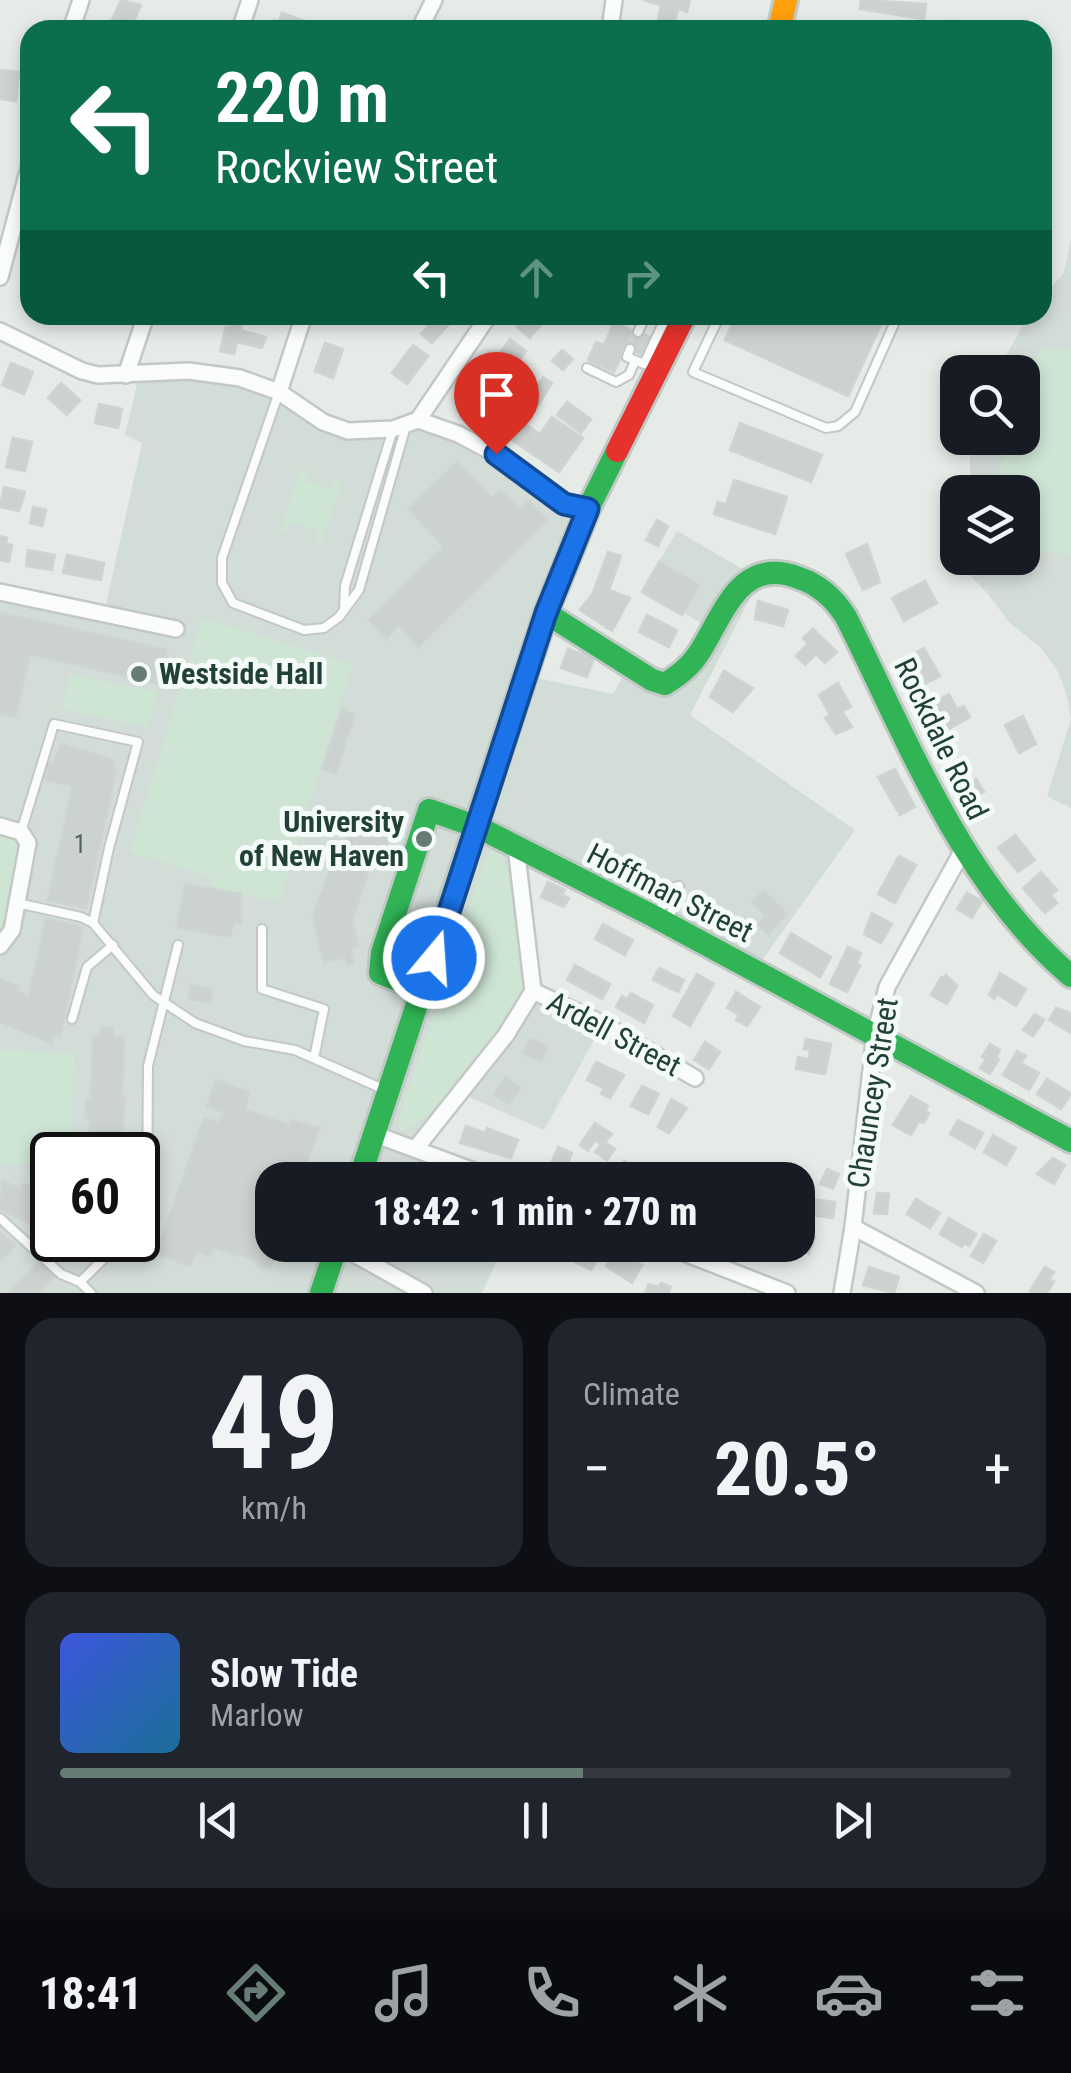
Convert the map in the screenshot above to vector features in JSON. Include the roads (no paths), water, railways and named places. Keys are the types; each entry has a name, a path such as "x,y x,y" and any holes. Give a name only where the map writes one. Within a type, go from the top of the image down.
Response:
{"street":[{"path":"0,277 20,202"},
{"path":"126,376 143,325"},
{"path":"279,392 301,325"},
{"path":"406,425 481,325"},
{"path":"365,1162 546,613 639,380 663,358 675,325"},
{"path":"0,331 82,371 126,376 205,372 240,378 279,392 336,427 360,432 406,425 496,454 564,504 588,509"},
{"name":"Rockdale Road","path":"546,613 652,680 665,684 676,680 688,666 742,583 756,575 780,572 814,583 832,596 855,634 962,850 1045,954 1071,976"},
{"path":"0,592 176,629"},
{"name":"Hoffman Street","path":"423,990 380,973 382,953 429,810 478,826 660,920 1071,1142"},
{"path":"0,826 22,832 28,843 12,930 0,946"},
{"path":"416,1148 506,1035 533,991 516,847"},
{"name":"Chauncey Street","path":"842,1293 875,1035 894,972 962,850"},
{"name":"Ardell Street","path":"533,991 603,1024 695,1078"},
{"path":"374,1134 452,1162"},
{"path":"853,1227 976,1293"},
{"path":"321,1293 331,1262"},
{"path":"368,1262 424,1293"},
{"path":"708,1262 787,1293"}],"lane":[{"path":"638,332 643,325"},
{"path":"630,349 626,357 644,364 673,325"},
{"path":"693,372 715,325"},
{"path":"663,358 826,428 838,426 854,412 893,325"},
{"path":"587,368 616,382 639,380 635,361"},
{"path":"279,392 222,558 222,583 233,603 244,610 304,630 324,628 359,590 406,425"},
{"path":"344,610 345,586 406,425"},
{"path":"22,832 54,724 138,742 109,848 94,923"},
{"path":"17,903 81,916 94,923 153,996 195,1023 227,1036 314,1058 389,1092"},
{"path":"262,929 262,989 324,1009 314,1058"},
{"path":"147,1132 148,1066 178,944"},
{"path":"72,1020 87,967 113,945"},
{"path":"0,1218 62,1274 80,1282 90,1293"},
{"path":"80,1282 100,1262"}],"place":[{"name":"Westside Hall","path":"139,674"},
{"name":"University of New Haven","path":"424,839"}]}
